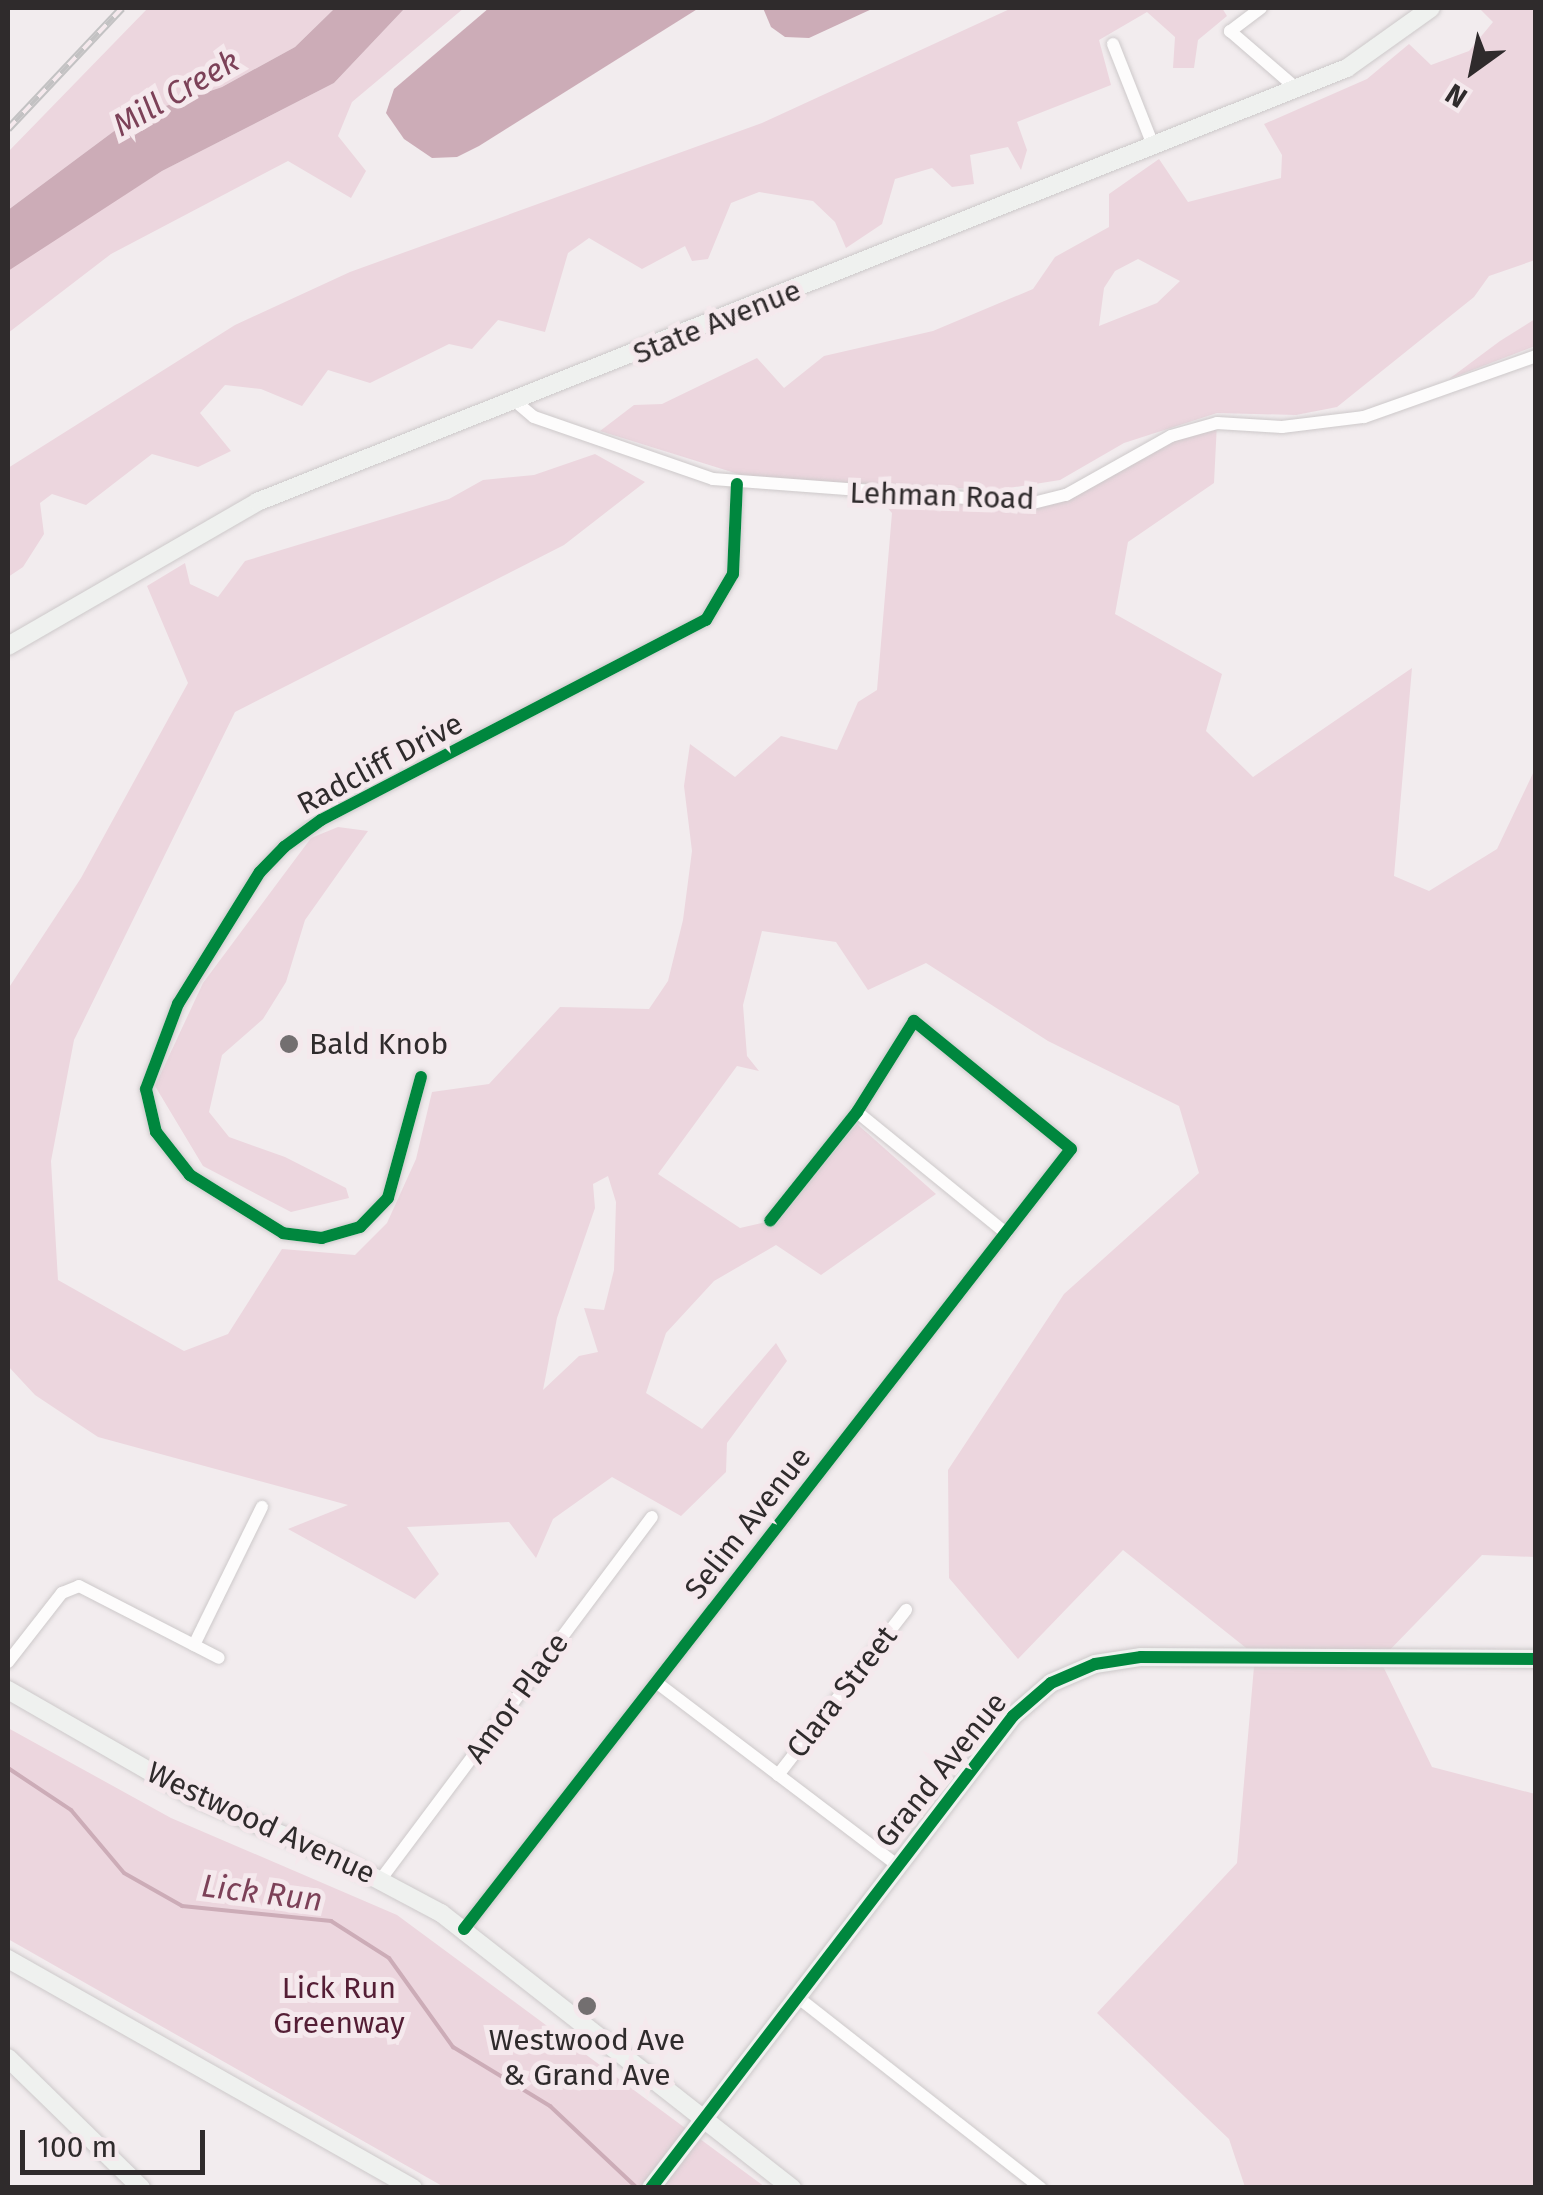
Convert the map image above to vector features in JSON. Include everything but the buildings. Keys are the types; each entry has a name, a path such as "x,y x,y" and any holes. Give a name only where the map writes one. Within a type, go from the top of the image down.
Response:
{"main road":[{"name":"State Avenue","path":"8,646 257,502 1296,88 1371,54 1431,8"},
{"name":"Grand Avenue","path":"653,2184 1026,1703 1052,1683 1094,1664 1141,1657 1536,1659"},
{"name":"Westwood Avenue","path":"8,1690 196,1798 381,1879 464,1929 792,2188"},
{"path":"8,1958 413,2188"},
{"path":"8,2058 141,2188"}],"street":[{"path":"1261,8 1230,31 1296,88"},
{"path":"1113,44 1153,146"},
{"name":"Lehman Road","path":"516,402 534,417 618,448 737,484 1050,500 1170,436 1217,424 1282,427 1364,416 1536,356"},
{"name":"Radcliff Drive","path":"422,1078 388,1198 360,1227 322,1238 284,1233 190,1175 156,1132 146,1089 178,1004 260,872 284,847 321,820 706,620 732,574 737,484"},
{"name":"Selim Avenue","path":"464,1929 1071,1149 914,1021 857,1112"},
{"path":"770,1220 857,1112 1006,1232"},
{"path":"194,1644 262,1506"},
{"name":"Amor Place","path":"381,1879 652,1517"},
{"path":"8,1662 72,1587 219,1658"},
{"name":"Clara Street","path":"778,1774 906,1610"},
{"path":"656,1682 897,1865"},
{"path":"796,1996 1041,2188"}],"green space":[{"path":"148,8 335,8 295,47 222,87 133,117 8,210 8,152"},
{"path":"405,8 464,8 352,102 338,136 366,171 351,198 288,161 111,254 8,333 8,271 18,262 162,171 334,83"},
{"path":"1012,8 1222,8 1227,16 1198,40 1194,68 1173,68 1175,37 1147,12 1099,40 1111,85 1017,122 1027,150 1021,170 1008,147 970,155 974,184 952,187 932,168 895,179 882,224 846,248 835,222 813,201 759,192 731,203 708,259 692,261 685,246 642,269 589,238 568,253 545,332 498,320 472,349 449,344 370,383 328,370 302,406 261,389 225,385 200,413 231,451 198,467 152,454 86,505 52,494 40,503 44,534 23,567 8,577 8,468 235,325 350,272 762,123"},
{"path":"1479,8 1535,8 1535,260 1489,276 1474,297 1337,407 1296,415 1217,413 1124,443 1060,480 996,490 751,478 600,431 634,405 662,404 757,358 784,388 824,356 933,331 1033,289 1055,257 1109,227 1109,194 1159,159 1188,202 1281,178 1282,155 1264,124 1367,79 1409,44 1431,65 1469,51 1493,22","holes":["1138,259 1180,281 1157,303 1099,326 1104,288 1115,271"]},
{"path":"1535,319 1535,346 1449,379 1500,341"},
{"path":"1217,423 1214,483 1128,542 1115,614 1222,674 1206,731 1253,777 1412,668 1394,876 1429,891 1497,849 1535,769 1535,1557 1482,1555 1380,1660 1432,1767 1535,1794 1535,2187 1245,2187 1229,2139 1097,2013 1237,1863 1255,1655 1123,1550 1018,1659 949,1578 948,1470 1064,1294 1199,1173 1179,1106 1048,1041 926,963 868,990 836,942 762,931 743,1005 747,1056 759,1071 737,1066 658,1174 740,1228 775,1220 857,1124 936,1194 821,1275 776,1245 714,1281 666,1333 646,1393 702,1429 776,1343 787,1361 727,1443 726,1472 681,1516 612,1477 553,1519 536,1558 509,1522 407,1527 439,1574 415,1599 288,1529 348,1505 98,1437 35,1395 8,1366 8,989 81,878 188,683 147,586 185,563 190,584 218,597 245,561 449,499 483,480 534,475 595,454 645,482 564,545 235,712 74,1040 51,1161 58,1280 184,1351 228,1334 282,1249 355,1255 387,1223 416,1159 432,1092 489,1084 560,1007 649,1009 668,981 683,920 692,851 684,786 690,744 735,777 781,736 837,750 858,702 877,690 892,513 875,494 1050,501 1131,457","holes":["608,1176 616,1202 614,1270 604,1310 584,1308 598,1352 579,1356 543,1390 557,1318 595,1208 593,1184"]},
{"path":"338,827 368,831 305,920 286,982 263,1019 222,1055 209,1112 229,1137 285,1157 346,1188 349,1198 291,1212 203,1166 155,1086 203,983 311,838"},
{"name":"Lick Run Greenway","path":"8,1728 171,1818 397,1915 765,2187 444,2187 8,1939"}],"shaded area":[{"path":"335,8 405,8 334,83 162,171 8,271 8,210 133,117 222,87 295,47"},
{"path":"489,8 699,8 479,146 457,157 432,158 404,139 386,113 394,89"},
{"path":"763,8 874,8 809,38 785,37 771,27"}],"waterway":[{"name":"Lick Run","path":"8,1768 71,1810 124,1873 182,1906 331,1921 389,1958 453,2047 550,2106 637,2188"}],"railway":[{"path":"8,129 122,8"}],"cycle path":[{"path":"421,1077 388,1198 360,1227 322,1238 283,1233 190,1175 156,1132 146,1089 178,1004 260,872 284,847 321,820 706,620 733,574 737,484"},
{"path":"464,1929 1071,1149 914,1021 857,1112 770,1221"},
{"path":"651,2188 1013,1716 1051,1683 1095,1664 1141,1657 1536,1659"}],"place":[{"name":"Bald Knob","path":"289,1044"},
{"name":"Westwood Ave & Grand Ave","path":"587,2006"}],"water label":[{"name":"Mill Creek","path":"176,93"}]}
